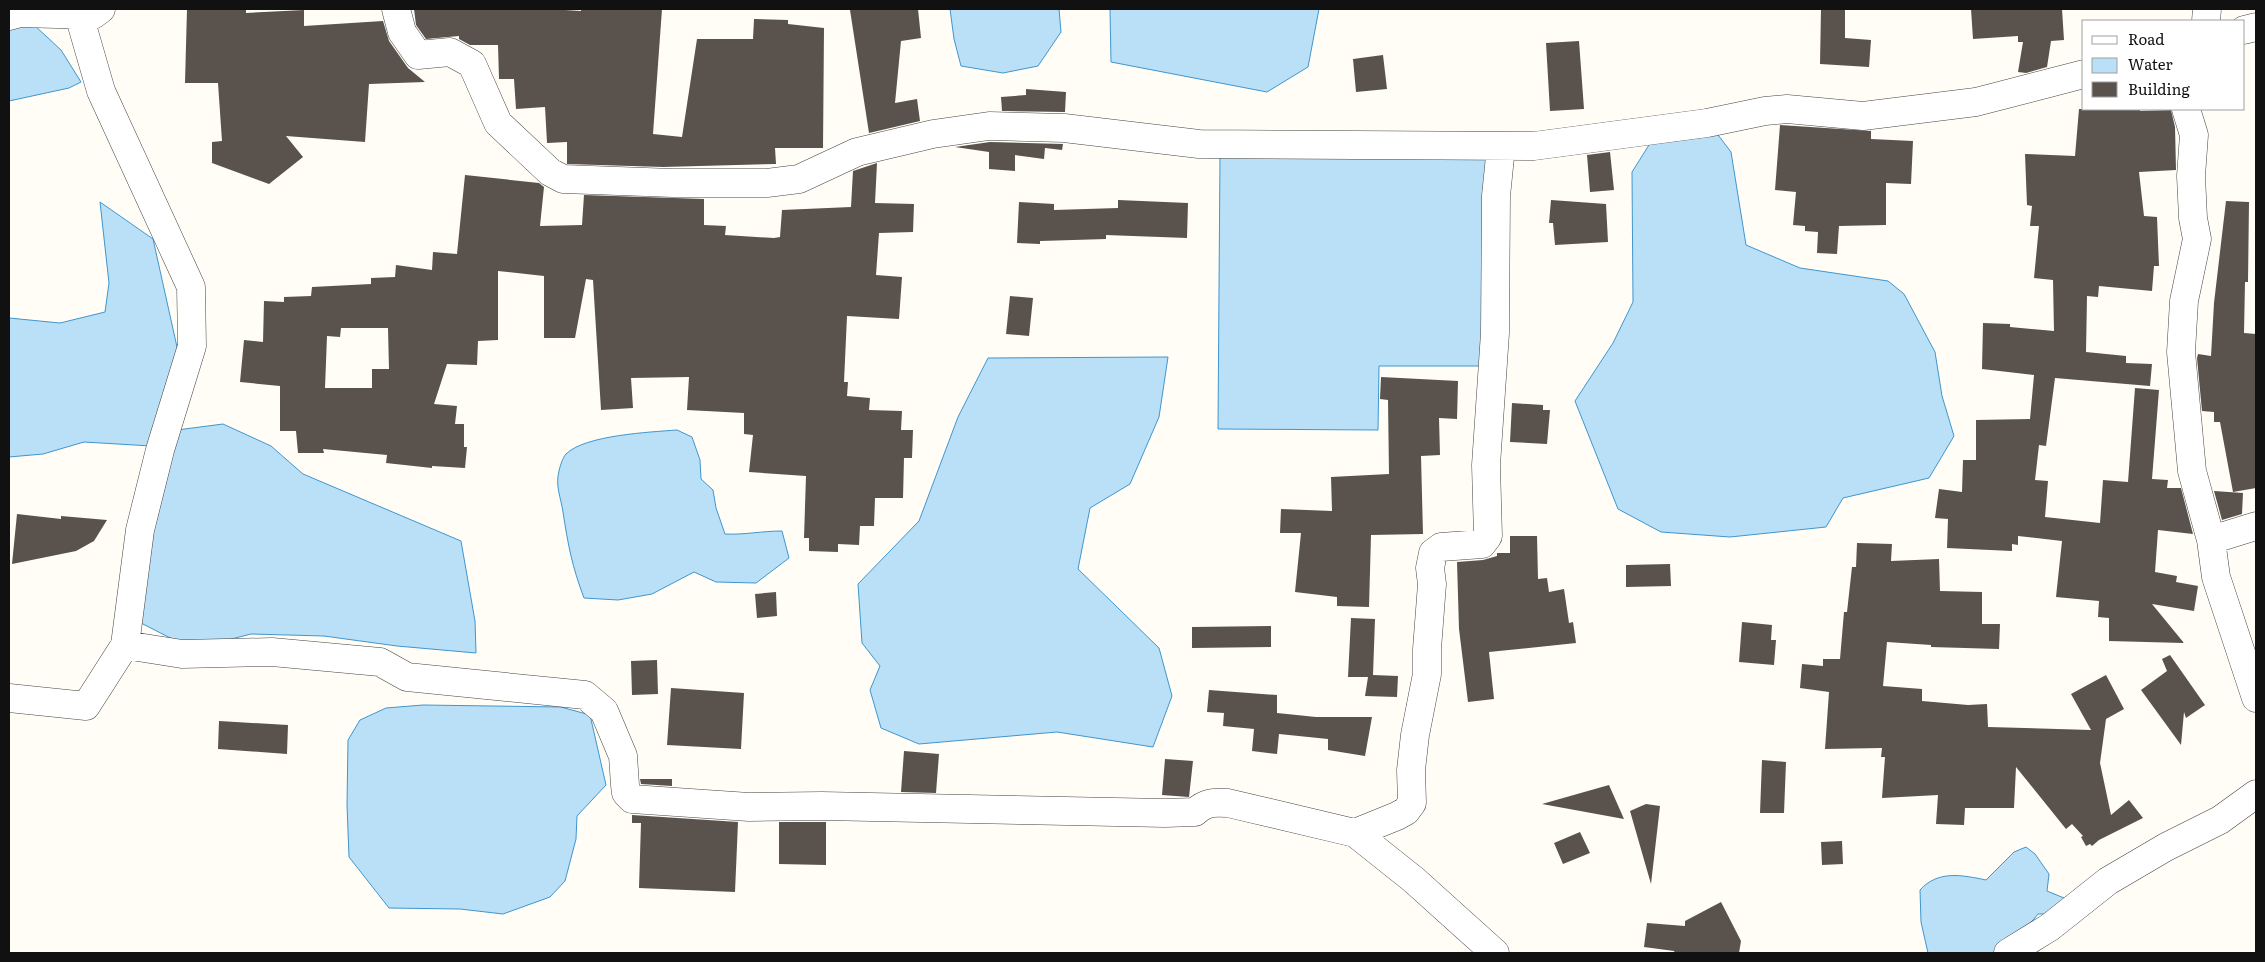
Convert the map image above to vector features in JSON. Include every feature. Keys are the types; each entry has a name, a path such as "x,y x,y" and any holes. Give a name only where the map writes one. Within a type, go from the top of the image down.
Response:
{"street":[{"path":"396,9 402,32 418,55 450,52 472,64 498,124 550,172 562,179 673,183 767,183 798,179 857,152 933,134 989,126 1083,129 1199,144 1534,146 1707,124 1765,111 1787,109 1863,116 1976,102 2082,75"},
{"path":"9,16 20,13 90,12 101,91 191,287 192,346 160,450 140,530 125,645 86,706 9,698"},
{"path":"2186,110 2194,135 2192,176 2193,218 2197,239 2184,301 2181,352 2192,471 2211,540 2216,577 2256,698"},
{"path":"1355,833 1397,816 1406,811 1412,803 1411,770 1415,735 1428,674 1427,649 1432,584 1430,568 1433,553 1441,547 1482,544 1488,536 1486,465 1495,333 1496,196 1501,147"},
{"path":"2211,540 2256,526"},
{"path":"125,645 182,654 272,652 380,662 408,677 585,695 604,710 624,756 626,793 632,799 749,807 822,806 1165,813 1196,812 1202,806 1215,802 1307,820 1355,833 1414,880 1495,953"},
{"path":"2008,953 2050,927 2108,881 2166,847 2220,820 2256,794"}],"water":[{"path":"950,9 1059,9 1061,32 1038,66 1003,73 961,66 954,39"},
{"path":"1110,9 1319,9 1308,67 1267,92 1111,62"},
{"path":"33,24 61,50 81,82 69,88 9,101 9,28"},
{"path":"1712,127 1731,152 1746,245 1800,268 1888,281 1904,294 1935,352 1942,396 1954,436 1929,478 1843,498 1826,527 1730,537 1661,532 1618,509 1575,401 1613,343 1633,302 1632,172 1654,137"},
{"path":"1220,154 1486,155 1484,366 1379,366 1378,430 1218,429"},
{"path":"100,202 153,239 181,365 151,446 84,442 43,454 9,457 9,318 60,323 105,312 109,283"},
{"path":"1168,357 1159,417 1130,484 1090,508 1078,569 1159,648 1172,696 1153,747 1057,732 919,744 881,728 870,690 880,666 862,643 858,584 919,521 958,417 988,358"},
{"path":"223,424 271,446 303,474 461,541 475,621 476,653 397,646 324,636 251,634 192,649 139,622 141,573 177,430"},
{"path":"677,430 692,437 700,460 701,479 713,490 716,508 725,534 782,531 789,558 756,583 716,582 694,572 652,594 618,600 584,598 571,555 558,487 559,471 564,457 575,448 603,439 635,433"},
{"path":"423,705 561,707 590,715 606,785 577,816 576,839 565,881 550,897 503,914 460,909 389,908 349,857 347,805 348,740 360,720 386,708"},
{"path":"2026,847 2035,854 2049,874 2047,891 2064,898 2048,914 2038,914 2021,935 1993,953 1928,953 1921,922 1920,890 1935,879 1942,877 1959,876 1986,880 2014,852"}],"building":[{"path":"187,9 246,9 246,13 304,10 304,26 383,21 389,41 408,68 425,82 369,84 365,142 286,136 303,157 269,184 212,163 212,142 222,141 218,83 185,83"},
{"path":"414,9 549,9 581,11 581,9 662,9 653,134 682,137 697,39 753,39 754,19 788,20 788,24 824,28 823,148 775,148 776,164 663,167 567,164 567,142 547,143 545,107 516,109 514,79 499,79 498,45 470,45 459,39 459,36 426,39 416,25"},
{"path":"918,9 921,38 901,41 895,103 917,99 920,121 869,133 850,10"},
{"path":"1821,9 1845,9 1845,38 1871,40 1869,67 1820,64"},
{"path":"1971,9 2062,9 2064,40 2051,41 2047,67 2026,73 2018,72 2023,42 2018,42 2018,36 1973,39"},
{"path":"1579,41 1584,109 1550,111 1546,43"},
{"path":"1383,55 1387,89 1356,92 1353,59"},
{"path":"1026,89 1066,92 1065,112 1002,111 1001,97 1026,95"},
{"path":"2079,109 2171,110 2175,127 2176,170 2139,172 2144,216 2157,217 2159,266 2154,266 2152,291 2099,286 2098,297 2087,296 2086,352 2126,356 2126,363 2152,364 2150,386 2055,378 2046,446 2039,445 2035,480 2048,481 2045,517 2100,523 2103,480 2128,482 2135,388 2159,390 2152,479 2168,480 2167,488 2181,488 2193,534 2158,530 2155,572 2177,576 2176,582 2198,586 2194,611 2152,604 2184,643 2109,641 2109,618 2098,617 2099,601 2056,597 2062,541 2018,536 2018,545 2012,544 2012,551 1947,548 1948,519 1935,518 1939,489 1962,492 1963,460 1976,460 1976,420 2030,419 2034,375 1982,369 1983,323 2010,324 2010,327 2054,331 2053,280 2034,278 2039,226 2030,226 2032,206 2027,205 2025,154 2075,156"},
{"path":"1780,125 1871,131 1871,139 1913,141 1911,184 1886,183 1886,225 1839,226 1837,254 1817,253 1818,232 1805,231 1805,226 1793,225 1796,192 1775,190"},
{"path":"990,142 1063,144 1062,150 1045,148 1044,159 1015,155 1015,171 989,169 989,152 955,147"},
{"path":"1610,152 1614,190 1590,192 1587,155"},
{"path":"877,163 875,203 914,204 913,232 879,233 876,275 902,277 899,319 847,316 844,382 848,382 847,396 870,398 869,410 902,411 901,430 913,430 912,458 904,458 903,498 875,498 874,526 860,526 859,545 838,544 838,552 809,551 809,538 804,538 806,476 749,472 753,435 744,434 744,413 687,410 689,377 631,378 633,408 601,410 593,280 586,279 575,338 544,338 544,276 498,271 498,340 478,341 477,365 447,364 434,404 457,406 455,424 464,424 464,447 467,447 465,468 432,466 432,468 386,463 387,455 323,449 324,453 298,453 296,431 280,431 280,386 240,382 244,340 263,342 264,301 284,302 284,297 311,296 312,287 371,284 371,278 395,277 396,265 432,270 433,252 457,254 465,175 539,183 544,187 540,226 582,225 584,195 704,199 704,225 726,226 725,235 774,238 780,237 782,210 851,207 853,171","holes":["341,328 388,328 389,369 372,369 372,388 325,388 327,336 340,337"]},
{"path":"1118,200 1188,203 1187,238 1106,235 1106,239 1040,241 1040,244 1017,243 1019,202 1054,204 1054,210 1118,208"},
{"path":"1551,200 1606,204 1608,242 1555,245 1553,223 1549,223"},
{"path":"2226,201 2249,202 2248,282 2245,282 2244,333 2256,334 2256,488 2233,492 2220,422 2214,422 2214,412 2202,411 2197,358 2198,354 2211,356 2214,303"},
{"path":"1010,296 1033,298 1029,336 1006,334"},
{"path":"1381,377 1458,381 1457,419 1439,418 1440,455 1421,456 1423,534 1371,535 1369,607 1337,606 1337,597 1295,592 1301,533 1280,533 1281,509 1332,511 1331,477 1389,474 1388,400 1380,399"},
{"path":"1512,403 1543,405 1543,410 1550,410 1547,444 1510,442"},
{"path":"2214,491 2243,493 2242,514 2222,520"},
{"path":"17,514 61,519 61,516 107,520 94,541 76,551 12,564"},
{"path":"1510,536 1537,536 1538,579 1547,578 1549,592 1564,589 1569,623 1573,622 1576,643 1489,652 1494,699 1468,702 1459,629 1457,562 1483,560 1497,556 1497,553 1510,553"},
{"path":"1857,543 1892,544 1891,561 1939,559 1940,591 1982,592 1982,624 2000,624 1999,649 1931,647 1931,645 1887,642 1883,686 1922,689 1922,701 1968,705 1987,704 1988,727 2091,730 2071,694 2106,675 2124,709 2106,719 2100,763 2111,815 2129,800 2143,818 2099,840 2092,846 2090,844 2086,846 2081,837 2083,836 2072,824 2066,829 2016,767 2014,808 1965,808 1964,825 1936,824 1938,795 1882,798 1885,757 1881,757 1882,748 1825,749 1829,692 1800,688 1802,664 1823,666 1823,659 1840,659 1844,612 1847,612 1852,567 1856,567"},
{"path":"1670,564 1671,586 1626,587 1626,565"},
{"path":"776,592 777,616 757,618 755,594"},
{"path":"1351,618 1375,619 1373,675 1398,676 1397,697 1365,696 1368,677 1348,677"},
{"path":"1742,622 1772,625 1771,640 1776,640 1774,665 1739,662"},
{"path":"1271,626 1271,647 1192,648 1192,627"},
{"path":"2170,655 2205,705 2186,718 2184,712 2181,745 2141,690 2167,671 2162,659"},
{"path":"657,660 658,694 632,695 631,661"},
{"path":"671,688 744,693 741,749 667,745"},
{"path":"1209,690 1277,695 1277,713 1316,717 1372,717 1365,756 1328,750 1328,739 1279,734 1277,754 1252,751 1254,729 1223,726 1224,713 1207,712"},
{"path":"219,721 288,725 287,754 218,749"},
{"path":"904,751 939,754 936,793 901,792"},
{"path":"1165,759 1193,761 1189,797 1162,795"},
{"path":"1762,760 1786,762 1784,813 1760,813"},
{"path":"640,779 672,779 672,786 641,784"},
{"path":"1609,785 1624,819 1542,804"},
{"path":"1646,804 1660,806 1651,884 1630,811"},
{"path":"632,815 738,822 735,892 639,888 641,823 632,823"},
{"path":"779,822 826,822 826,865 779,864"},
{"path":"1580,832 1590,853 1563,864 1554,843"},
{"path":"1842,841 1843,864 1822,865 1821,842"},
{"path":"1721,902 1741,941 1739,953 1675,953 1674,951 1644,947 1647,923 1685,926 1685,921"}]}
